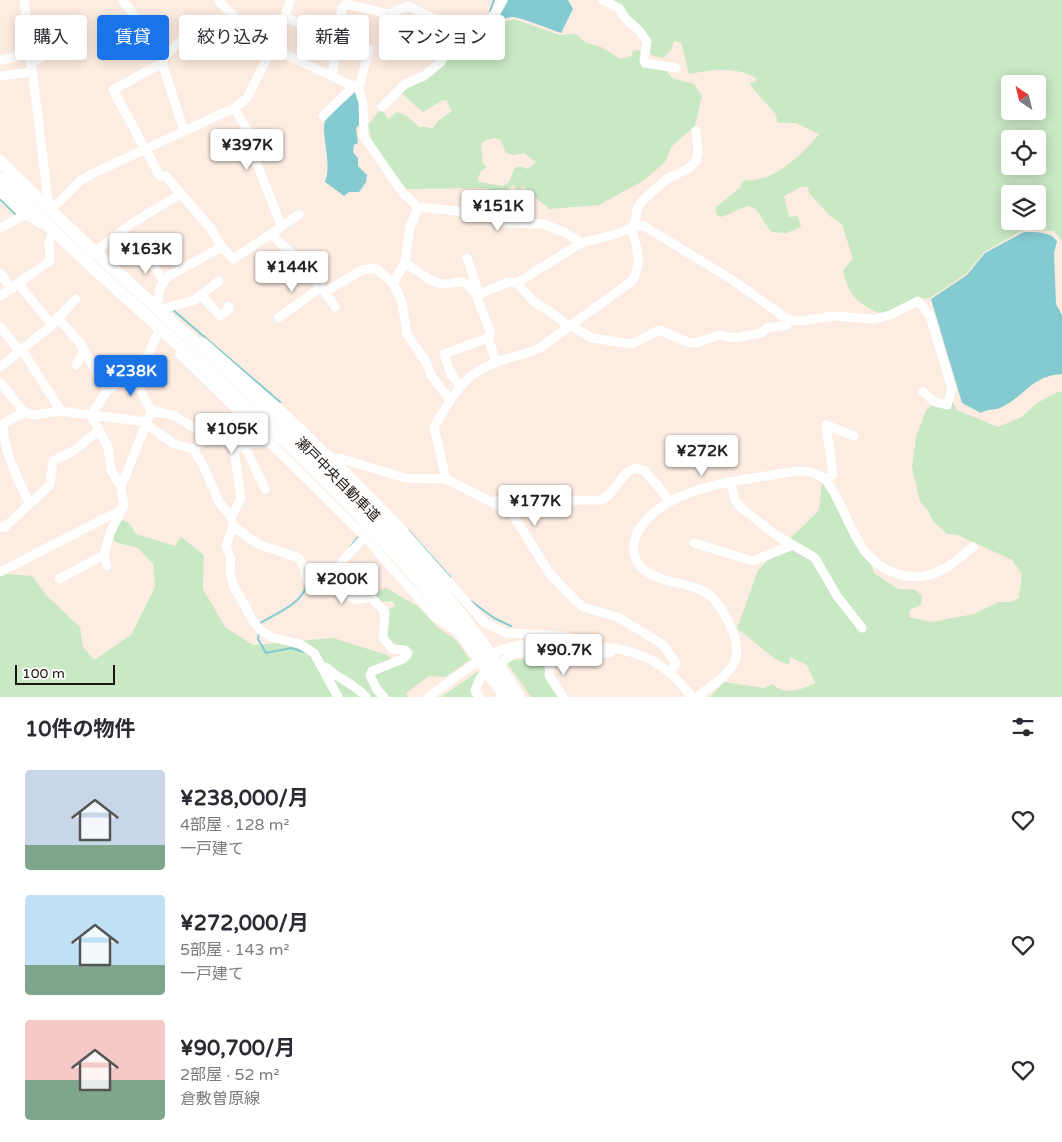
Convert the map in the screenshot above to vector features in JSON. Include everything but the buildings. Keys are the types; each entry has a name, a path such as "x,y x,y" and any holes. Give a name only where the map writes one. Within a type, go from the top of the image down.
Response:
{"highway":[{"name":"瀬戸中央自動車道","path":"0,161 79,238 280,421 349,489 447,597 502,682 505,697"},
{"name":"瀬戸中央自動車道","path":"0,178 278,436 360,516 438,604 502,682 519,697"}],"street":[{"path":"24,0 51,204 165,308 245,377 334,461 399,526 484,622 506,633 562,636 582,640 594,646"},
{"path":"123,0 133,15"},
{"path":"218,0 233,15"},
{"path":"286,15 291,0"},
{"path":"495,15 503,0"},
{"path":"602,0 619,8 625,18 640,30 647,42 645,63 676,68"},
{"path":"341,15 342,8 346,4 389,14 408,6 426,15"},
{"path":"169,53 179,42"},
{"path":"287,55 357,87 363,102 364,137 403,192 418,207 484,214 508,224 544,224 566,233 581,243"},
{"path":"0,60 32,63"},
{"path":"0,76 35,60"},
{"path":"184,130 163,60 113,90 160,176 166,176 211,229 222,247 233,259 298,214"},
{"path":"0,228 25,216 38,204 51,204 86,178 144,148 234,108 248,98 266,60"},
{"path":"332,76 334,60"},
{"path":"323,116 357,87 366,60"},
{"path":"382,108 405,84 424,76 442,60"},
{"path":"234,108 249,133 252,151 281,224"},
{"path":"446,479 434,427 459,385 496,362 530,354 632,281 638,270 639,257 633,226 637,209 642,201 667,179 689,168 696,161 698,153 696,131"},
{"path":"0,192 25,216 38,222 158,333 365,537 434,617 447,627 490,648"},
{"path":"80,262 131,224 180,194"},
{"path":"393,283 405,263 410,227 418,207"},
{"path":"516,283 581,243 616,234 633,226 644,226 734,281 787,318 800,321 833,316 874,319 890,315 918,301 930,316 952,389 947,405 934,402 922,392"},
{"path":"270,234 307,268 335,307"},
{"path":"0,296 50,261 49,242 52,236"},
{"path":"130,254 141,247 164,281"},
{"path":"158,301 164,281 177,270 222,247"},
{"path":"459,385 451,374 444,354 488,338 491,334 467,258"},
{"path":"405,263 438,283 463,281 478,294"},
{"path":"278,318 323,290 362,270 372,267 393,283 402,302 407,334 426,362 431,375 450,400"},
{"path":"0,273 14,287 22,288 81,344 107,390"},
{"path":"165,308 185,304 202,296 219,281"},
{"path":"478,294 509,282 516,283 535,303 592,338 632,344 659,330 687,342 696,343 719,336 735,338 761,333 767,328 787,325 787,318"},
{"path":"202,296 220,316 230,310 228,306"},
{"path":"0,366 21,351 55,321 76,299"},
{"path":"0,326 21,351 60,411"},
{"path":"91,415 107,390 132,374 133,370 146,358 158,333"},
{"path":"488,338 496,362"},
{"path":"76,365 84,351"},
{"path":"146,358 156,371"},
{"path":"132,374 152,411"},
{"path":"0,382 26,412 34,415 60,411 147,422 149,426 174,444 193,449 204,467 220,502 231,517 233,526 226,546 231,559 231,579 252,619 260,630 271,637 306,647 314,653 322,664 338,697"},
{"path":"152,411 173,415 209,437 227,437 241,444 268,442"},
{"path":"121,487 152,411"},
{"path":"26,412 1,426 3,449 29,502"},
{"path":"91,415 108,447 111,470 121,487 124,505 110,533 104,555 107,566"},
{"path":"826,480 833,474 826,425 854,436"},
{"path":"0,527 4,527 29,502 50,485 53,462 75,450 99,430"},
{"path":"193,449 209,437"},
{"path":"241,444 265,489"},
{"path":"231,517 241,499 234,450 241,444"},
{"path":"311,483 339,458 413,479 446,479 490,501 507,510 515,518 550,574 578,603 584,607 617,617 662,644 676,663 671,672"},
{"path":"490,501 509,503 601,500 612,492 625,473 636,468 646,472 670,501"},
{"path":"697,697 727,674 734,665 737,645 736,636 713,598 695,587 645,570 635,556 633,547 640,530 648,519 670,501 691,491 731,483 796,471 818,473 826,480 862,548 878,565 890,571 913,577 928,575 942,570 973,547"},
{"path":"731,483 735,500 740,507 761,524 815,558 837,596 862,628"},
{"path":"0,572 121,510"},
{"path":"233,526 258,544 299,558 304,567 305,576 314,583 335,582 355,600 371,597 385,612 383,638 392,649 405,650 408,653 403,659 372,671 370,675 377,690 384,697"},
{"path":"332,582 345,558 365,537"},
{"path":"694,542 753,560 793,545"},
{"path":"59,579 104,555"},
{"path":"428,697 485,656 512,645 548,641 594,646 647,657 671,672 692,697"},
{"path":"479,697 475,690 480,678 512,654 538,651 635,653"},
{"path":"538,651 548,665 549,675 563,697"},
{"path":"322,664 339,677 354,685 366,697"}],"green space":[{"path":"610,0 1062,0 1062,241 1054,231 1023,230 984,252 966,274 930,298 915,299 881,314 860,302 851,292 843,270 853,259 842,224 830,216 809,193 808,187 801,187 784,196 789,217 798,216 801,227 786,233 771,232 756,209 748,206 720,217 716,214 716,207 741,187 741,183 746,180 767,177 787,166 819,134 796,123 778,123 775,113 751,86 750,83 756,82 756,78 748,74 731,70 714,70 689,74 681,42 674,41 671,50 663,58 653,56 649,52 651,44"},
{"path":"514,19 560,35 576,34 586,43 601,47 621,59 631,56 633,51 638,50 643,53 641,61 666,70 672,78 694,84 702,96 695,126 672,146 665,162 643,181 599,205 549,209 523,186 518,190 513,185 502,195 485,188 406,189 373,146 368,125 379,111 383,111 388,119 397,112 407,116 419,127 432,129 438,121 452,111 446,100 423,112 400,92 443,64 446,60 505,60 505,22","holes":["495,138 501,140 506,153 513,155 524,153 536,162 528,169 519,166 514,169 509,182 503,186 479,182 478,178 481,171 487,167 483,164 481,144 486,140"]},
{"path":"1058,392 1062,392 1062,697 710,697 724,682 764,688 773,684 777,688 787,691 799,690 815,683 807,665 790,657 789,664 778,660 737,629 758,570 819,510 822,481 836,502 853,540 868,560 874,573 898,589 916,590 922,596 921,605 910,610 909,617 931,622 974,614 999,602 1010,602 1019,598 1022,574 1012,560 958,535 947,534 933,521 927,509 920,502 912,467 916,437 926,410 932,405 949,409 952,400 957,410 998,427 1022,417 1037,403"},
{"path":"121,519 129,523 136,534 175,546 181,537 204,555 203,589 225,627 253,645 333,638 387,655 399,664 411,658 411,649 393,643 387,636 388,609 396,606 392,601 382,602 376,596 379,590 386,588 419,607 437,627 456,640 470,660 445,677 429,676 406,693 408,697 0,697 0,576 5,574 32,576 47,596 80,627 83,647 94,660 131,635 155,587 153,564 138,548 115,542 112,536"},
{"path":"538,658 545,667 545,677 558,697 531,697 507,663 513,660"},
{"path":"477,672 480,675 471,694 474,697 441,697"}],"water":[{"path":"508,0 568,0 573,9 561,33 516,18 505,19 505,15 500,15"},
{"path":"355,92 360,107 359,125 356,128 358,143 354,145 353,152 358,158 358,166 367,175 366,182 359,192 349,192 344,196 325,182 328,166 324,124 332,113"},
{"path":"1024,232 1050,235 1057,241 1054,253 1056,304 1062,315 1062,374 1043,378 1002,407 981,413 962,403 931,299 967,275 985,253"}],"waterway":[{"path":"492,12 490,11 494,0"},
{"path":"0,199 17,216"},
{"path":"172,309 280,402"},
{"path":"408,530 450,577"},
{"path":"350,547 358,537"},
{"path":"259,624 294,603 300,598 307,584"},
{"path":"471,601 494,618 511,626"},
{"path":"259,632 258,639 266,653 291,648 304,652"}]}
